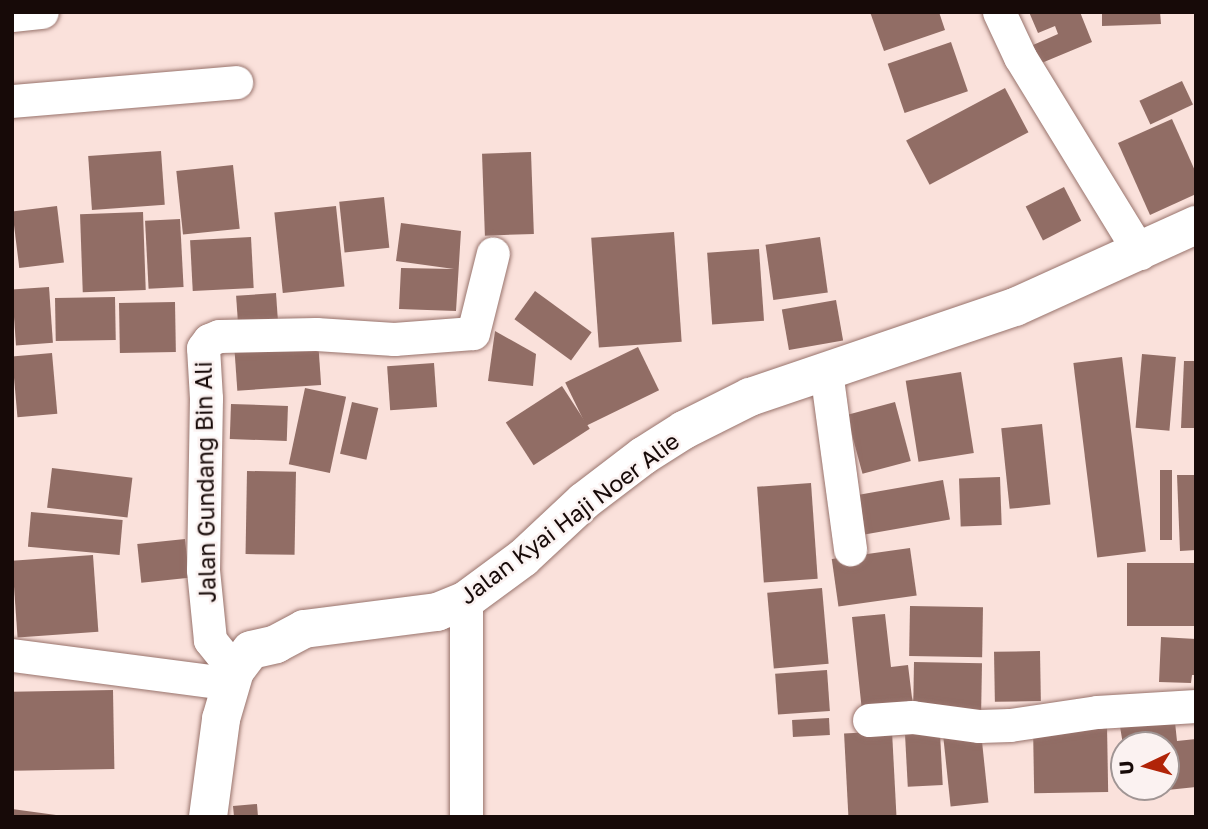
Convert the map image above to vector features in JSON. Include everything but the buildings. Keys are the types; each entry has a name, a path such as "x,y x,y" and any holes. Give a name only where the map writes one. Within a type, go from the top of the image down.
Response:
{"street":[{"path":"12,15 42,12"},
{"path":"999,12 1020,57 1140,253"},
{"path":"12,101 236,82"},
{"name":"Jalan Kyai Haji Noer Alie","path":"208,817 221,719 234,678 251,650 276,644 304,629 437,612 466,600 523,558 584,501 643,456 684,430 750,397 1015,307 1140,253 1196,225"},
{"name":"Jalan Gundang Bin Ali","path":"234,678 209,640 203,570 206,398 203,348 209,340 219,335 316,334 394,339 473,333 493,253"},
{"path":"826,370 850,550"},
{"path":"466,600 466,817"},
{"path":"12,654 234,678"},
{"path":"869,720 912,717 979,726 1010,725 1097,712 1196,706"}]}
